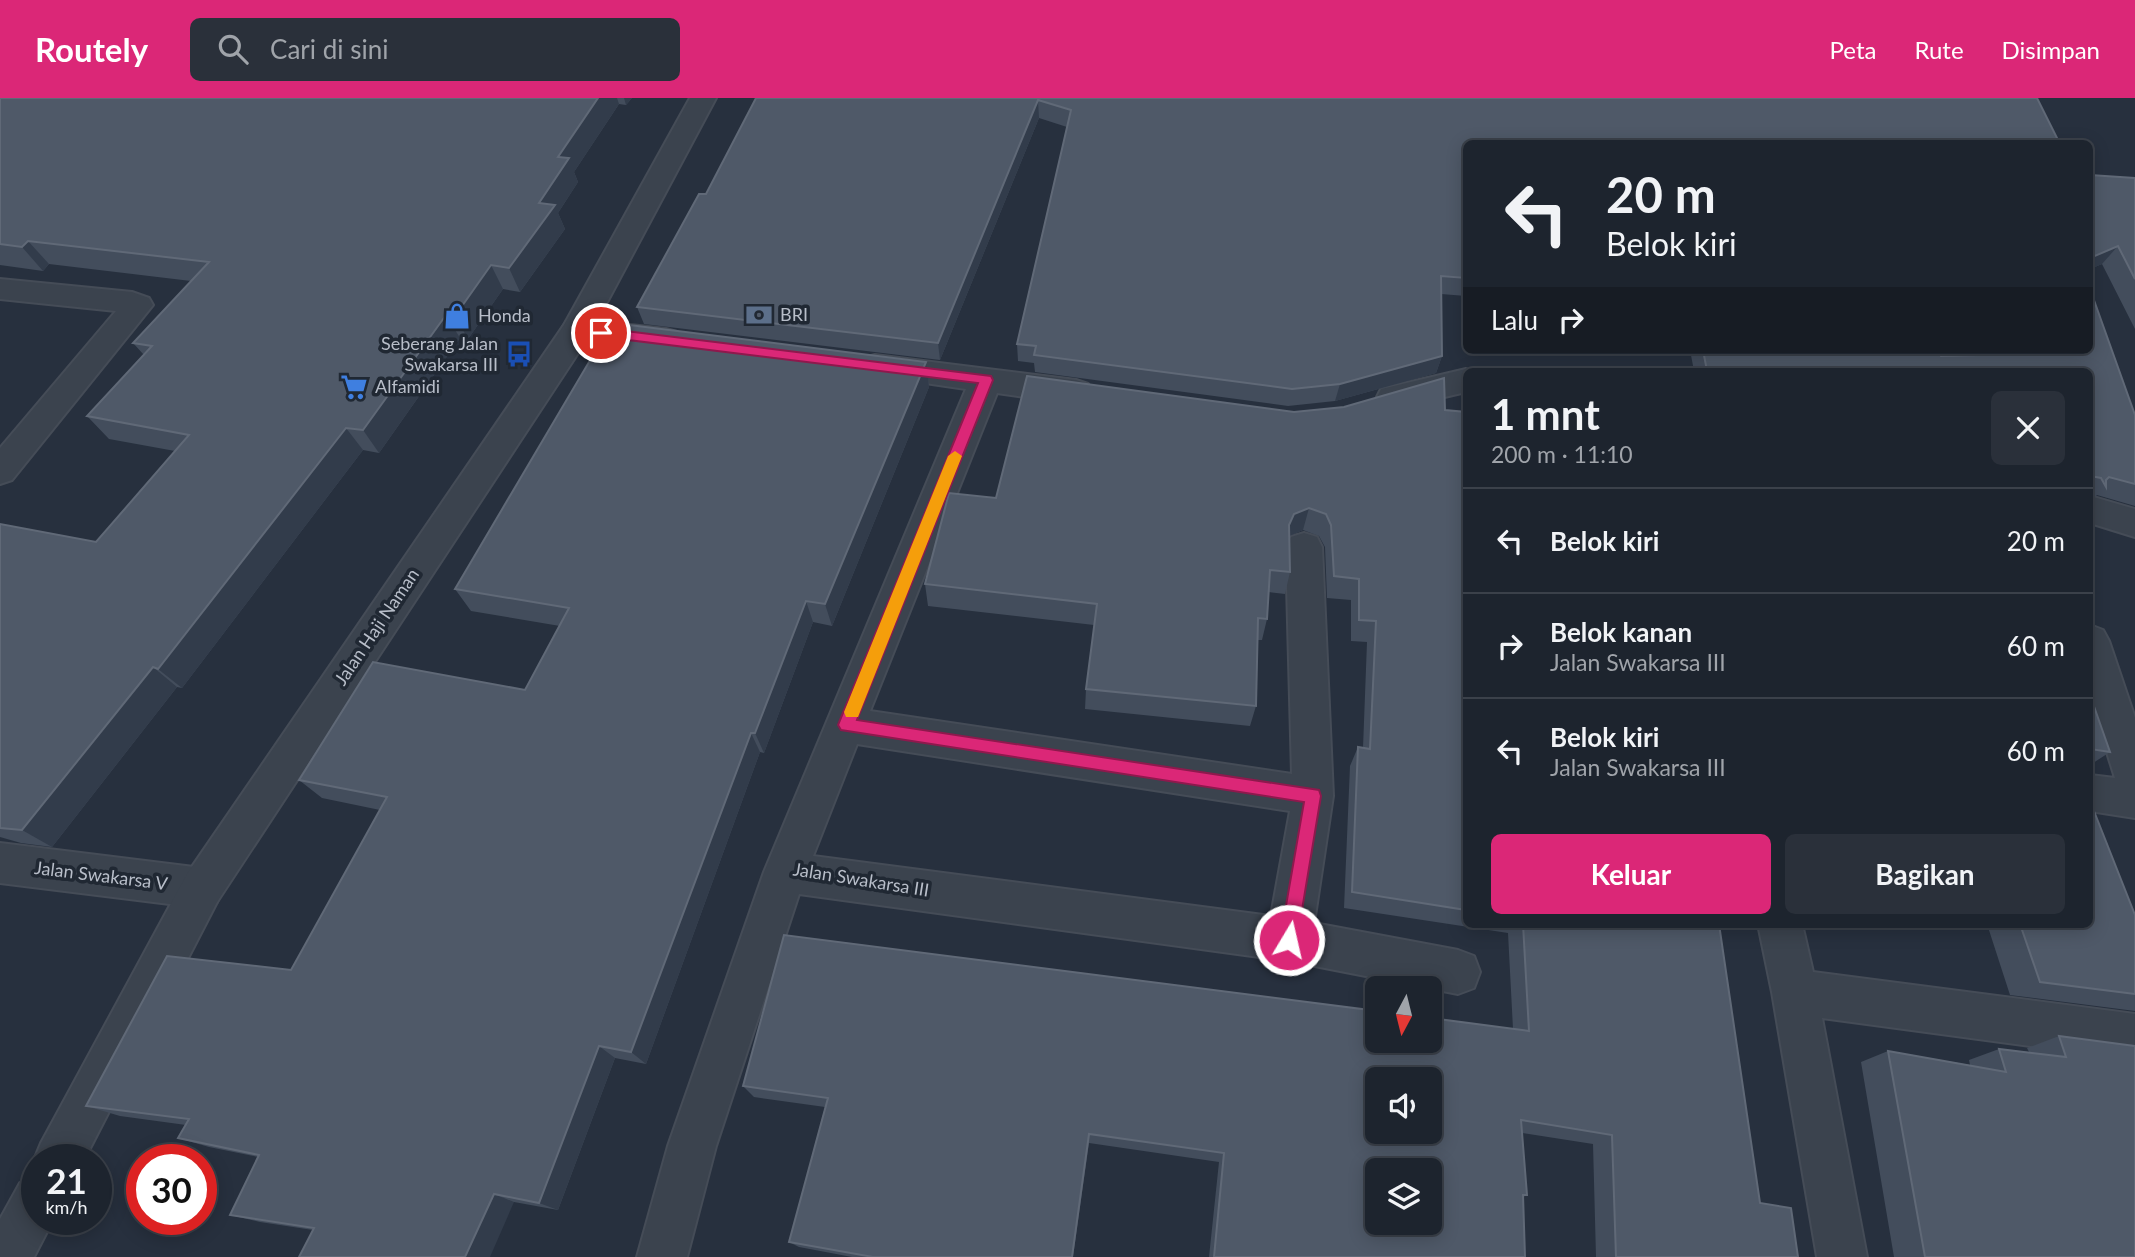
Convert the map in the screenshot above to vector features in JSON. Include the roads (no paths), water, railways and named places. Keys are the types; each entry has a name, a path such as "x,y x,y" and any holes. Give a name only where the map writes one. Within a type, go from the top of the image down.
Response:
{"street":[{"name":"Jalan Haji Naman","path":"66,1144 202,888 577,330 703,98"},
{"path":"0,289 132,302 138,305 0,471"},
{"path":"577,330 695,344"},
{"path":"841,361 1109,397"},
{"name":"Jalan Swakarsa III","path":"986,380 785,872 1289,940 1458,972"},
{"path":"1370,405 1463,382"},
{"path":"2093,511 2135,523"},
{"path":"1289,940 1313,796 1304,547"},
{"path":"2093,650 2135,777"},
{"path":"847,725 1313,796"},
{"path":"2093,793 2135,799"},
{"name":"Jalan Swakarsa V","path":"0,863 202,888"},
{"path":"662,1257 692,1146 785,872"},
{"path":"1781,928 1795,992 1842,1257"},
{"path":"1795,992 2135,1037"},
{"path":"7,1257 21,1230"}],"place":[{"name":"BRI","path":"759,315"},
{"name":"Honda","path":"457,316"},
{"name":"Seberang Jalan Swakarsa III","path":"519,354"},
{"name":"Alfamidi","path":"354,387"}]}
